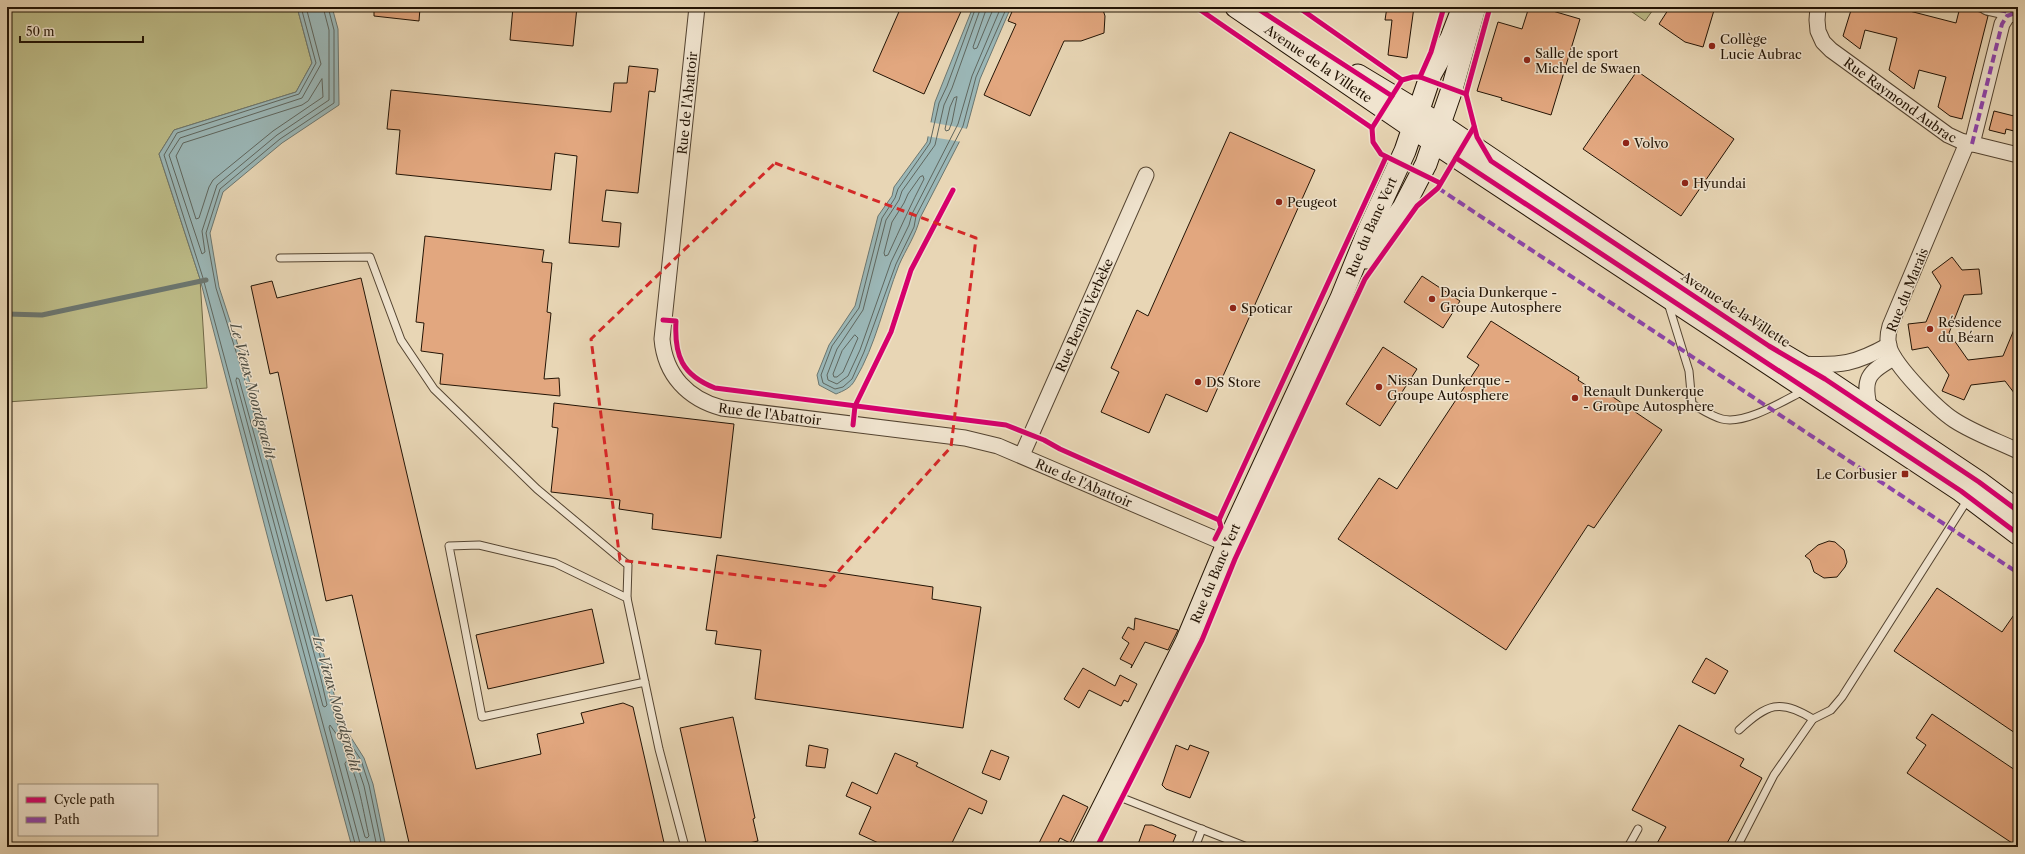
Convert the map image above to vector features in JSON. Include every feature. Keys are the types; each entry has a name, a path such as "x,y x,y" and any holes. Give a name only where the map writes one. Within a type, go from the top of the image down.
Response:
{"main road":[{"name":"Avenue de la Villette","path":"1236,7 1658,271 1769,346 1802,364 1816,384 2018,534"},
{"name":"Avenue de la Villette","path":"1255,7 1356,73 1427,127 1665,295 1816,384 1870,409 1979,482 2018,511"},
{"name":"Rue du Banc Vert","path":"1427,127 1431,74 1451,38 1463,7"},
{"name":"Rue du Banc Vert","path":"1341,298 1363,262 1408,202 1427,127 1460,33 1466,7"},
{"name":"Rue du Banc Vert","path":"1083,847 1186,642 1227,544 1341,298 1427,127 1467,40 1475,7"}],"street":[{"name":"Rue de l'Abattoir","path":"697,7 662,331 665,357 672,373 684,388 704,402 722,408 965,438 998,446 1227,544"},
{"name":"Rue Raymond Aubrac","path":"1818,7 1818,31 1823,42 1831,50 1948,135 1970,144 2018,155"},
{"path":"1987,7 2015,12"},
{"name":"Rue du Marais","path":"1892,351 1888,336 1890,326 1970,144 2002,24 2005,18 2015,12"},
{"name":"Rue Benoît Verbèke","path":"1022,455 1146,175"},
{"path":"1802,364 1832,365 1853,363 1892,351"},
{"path":"1870,409 1866,393 1868,377 1892,351"},
{"path":"1892,351 1934,404 1948,417 1963,426 2018,451"}],"lane":[{"path":"280,258 370,257 401,340 434,389 537,489 628,566 627,598 659,749 685,847"},
{"path":"1658,271 1689,371 1692,404 1716,417 1737,420 1769,408 1816,384"},
{"path":"1737,847 1774,775 1813,719 1831,710 1842,697 1969,498"},
{"path":"627,598 555,563 479,545 449,546 482,717 645,682"},
{"path":"1739,730 1755,715 1776,706 1796,709 1813,719"},
{"path":"1110,793 1248,847"},
{"path":"1195,847 1202,829"},
{"path":"1628,847 1638,829"}],"highlighted area":[{"path":"775,163 976,238 951,447 825,586 620,560 591,339"}],"shaded area":[{"path":"7,7 297,7 312,63 296,92 174,130 159,154 200,279 207,388 7,402"},
{"path":"1625,7 1655,7 1645,21"}],"water":[{"path":"297,7 332,7 338,29 339,105 282,143 223,192 210,233 219,287 248,376 330,677 340,720 364,758 373,784 386,847 352,847 271,550 200,279 159,154 174,130 296,92 312,63"},
{"path":"973,7 1011,7 980,79 967,127 920,218 899,265 869,353 853,383 847,389 836,394 819,385 817,375 829,345 855,306 878,216 892,196 894,187 927,142 935,102"}],"pier":[{"path":"929,122 968,129 962,142 926,136"}],"building":[{"path":"374,7 420,8 419,21 374,16"},
{"path":"513,7 577,7 573,46 510,40"},
{"path":"901,7 963,7 924,94 873,71"},
{"path":"1014,7 1102,7 1105,16 1104,33 1081,41 1064,41 1030,116 984,95 1016,24 1008,21"},
{"path":"1387,7 1414,7 1407,58 1388,55 1392,20 1385,20"},
{"name":"Salle de sport Michel de Swaen","path":"1529,7 1539,7 1580,19 1551,115 1477,91 1498,22 1522,29"},
{"path":"1670,7 1715,7 1703,47 1685,42 1659,24"},
{"path":"1852,7 1894,7 1956,23 1960,7 1980,12 1988,16 1962,119 1950,116 1938,107 1946,77 1919,70 1914,89 1889,70 1897,38 1865,30 1860,49 1843,36"},
{"path":"629,66 658,69 655,92 649,91 638,193 606,190 602,221 621,223 619,247 569,243 577,156 555,153 551,190 396,174 400,130 387,129 391,90 611,112 614,83 627,83"},
{"path":"1637,71 1734,139 1681,216 1583,149"},
{"path":"1994,111 2018,117 2018,132 2006,129 2005,134 1989,130"},
{"path":"1230,132 1315,170 1207,412 1166,394 1149,433 1101,412 1119,372 1111,368 1137,310 1148,316"},
{"path":"425,236 544,250 542,262 552,263 547,312 551,313 544,379 559,378 560,396 440,384 443,354 421,351 424,323 416,322"},
{"name":"Résidence du Béarn","path":"1952,257 1962,270 1979,269 1982,294 1964,295 1949,333 1968,360 2003,356 2018,320 2018,398 2005,381 1971,385 1964,400 1942,391 1949,375 1928,347 1912,350 1908,324 1926,322 1941,286 1932,272"},
{"path":"1422,276 1460,301 1443,328 1404,302"},
{"path":"361,278 476,769 541,754 537,734 584,723 581,713 623,703 633,707 665,847 410,847 352,595 326,601 278,372 270,374 251,286 272,281 277,298"},
{"path":"1491,321 1579,377 1578,380 1601,395 1604,391 1662,430 1594,528 1588,525 1506,650 1338,539 1379,478 1397,489 1479,365 1467,357"},
{"path":"1383,347 1417,369 1380,426 1346,404"},
{"path":"554,403 734,424 721,538 652,529 653,514 619,509 620,500 551,492 558,428 552,427"},
{"path":"1829,541 1835,542 1844,550 1847,562 1837,577 1824,578 1814,572 1810,560 1805,556 1818,545"},
{"path":"717,555 933,587 932,599 981,607 963,728 755,699 761,650 715,644 717,631 706,630"},
{"path":"1937,588 2002,632 2018,609 2018,735 1894,651"},
{"path":"592,609 604,663 488,689 476,635"},
{"path":"1135,618 1178,630 1168,650 1145,642 1131,668 1132,665 1120,659 1129,643 1122,638 1128,627 1134,630"},
{"path":"1706,658 1728,671 1715,694 1692,682"},
{"path":"1083,668 1115,686 1120,675 1137,684 1128,702 1124,700 1121,706 1089,690 1079,708 1064,699"},
{"path":"1932,714 2018,772 2018,847 1907,773 1926,745 1916,738"},
{"path":"733,717 755,818 753,819 758,841 749,843 750,847 707,847 680,728"},
{"path":"1679,725 1744,759 1740,766 1762,778 1725,847 1655,847 1666,827 1632,810"},
{"path":"809,745 828,749 825,768 806,766"},
{"path":"1176,745 1188,750 1190,745 1209,752 1190,798 1166,789 1162,785"},
{"path":"991,750 1009,757 1000,780 982,773"},
{"path":"895,753 918,763 916,766 987,801 982,814 969,808 950,847 887,847 859,834 871,807 846,796 852,782 877,794"},
{"path":"1063,795 1088,807 1070,843 1060,838 1056,847 1037,847"},
{"path":"1145,825 1152,825 1176,835 1171,847 1137,847"}],"waterway":[{"path":"7,314 42,315 206,280"}],"marked path":[{"path":"1987,7 2013,13"},
{"path":"1972,144 2002,24 2007,16 2018,12"},
{"path":"1438,188 2018,573"}],"cycle path":[{"path":"1196,7 1372,128"},
{"path":"1255,7 1392,96"},
{"path":"1298,7 1402,80"},
{"path":"1420,77 1431,52 1444,7"},
{"path":"1490,7 1466,94 1477,137 1491,161 1769,346 1825,379 1979,482 2018,511"},
{"path":"1440,183 1381,154 1373,142 1372,128 1402,80 1420,77 1466,94"},
{"path":"1097,847 1202,640 1235,559 1365,279 1417,206 1438,188 1474,127"},
{"path":"1215,539 1221,527 1219,520 1223,511 1386,157"},
{"path":"1456,158 1961,491 2018,534"},
{"path":"853,425 855,406 891,332 911,270 953,190"},
{"path":"663,320 676,321 677,344 682,363 695,377 715,388 1006,425 1044,440 1060,449 1219,520"}],"place":[{"name":"Collège Lucie Aubrac","path":"1712,46"},
{"name":"Salle de sport Michel de Swaen","path":"1527,60"},
{"name":"Volvo","path":"1626,143"},
{"name":"Hyundai","path":"1685,183"},
{"name":"Peugeot","path":"1279,202"},
{"name":"Dacia Dunkerque - Groupe Autosphere","path":"1432,299"},
{"name":"Spoticar","path":"1233,308"},
{"name":"Résidence du Béarn","path":"1930,329"},
{"name":"DS Store","path":"1198,382"},
{"name":"Nissan Dunkerque - Groupe Autosphere","path":"1379,387"},
{"name":"Renault Dunkerque - Groupe Autosphere","path":"1575,398"},
{"name":"Le Corbusier","path":"1905,474"}],"water label":[{"name":"Le Vieux Noordgracht","path":"253,391"},
{"name":"Le Vieux Noordgracht","path":"337,704"}]}
